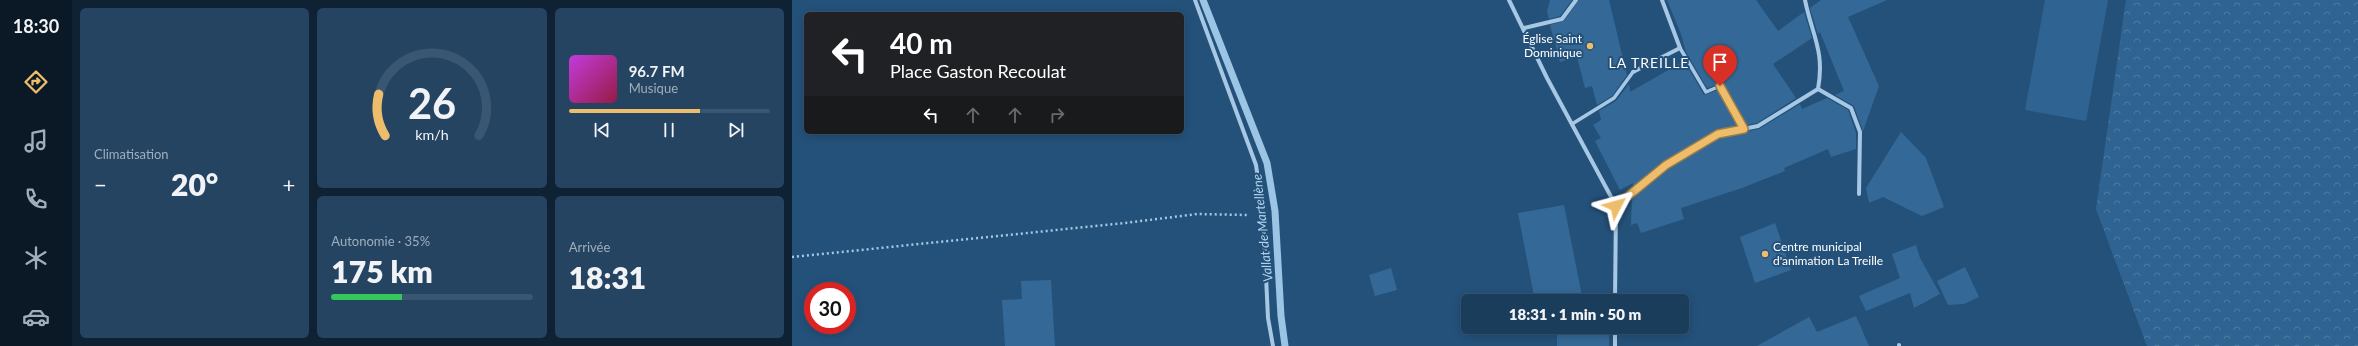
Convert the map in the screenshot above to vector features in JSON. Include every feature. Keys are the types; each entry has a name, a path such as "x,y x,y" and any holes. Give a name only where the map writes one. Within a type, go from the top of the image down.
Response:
{"street":[{"path":"1195,0 1256,165 1263,213 1268,318 1273,346"},
{"path":"1508,0 1616,206 1615,294"},
{"path":"1524,28 1562,19 1576,0"},
{"path":"1662,0 1680,48 1706,92 1720,86 1744,129"},
{"path":"1616,206 1666,165 1718,134 1758,126 1818,88 1821,70 1819,46 1805,0"},
{"path":"1572,124 1614,98 1634,72 1680,48"},
{"path":"1818,88 1851,108 1860,132 1859,194"},
{"path":"1615,334 1615,346"}],"path":[{"path":"792,257 1125,223 1197,214 1244,215 1263,213"}],"green space":[{"path":"2045,0 2108,0 2086,121 2025,110"},
{"path":"2126,0 2358,0 2358,346 2147,346 2096,209"}],"building":[{"path":"1550,0 1572,0 1560,16 1549,19 1547,11"},
{"path":"1579,0 1609,0 1627,75 1612,96 1597,105 1592,86 1585,88 1577,57 1560,62 1550,25 1564,21"},
{"path":"1667,0 1756,0 1778,31 1804,12 1812,38 1773,64 1796,98 1757,123 1746,125 1722,83 1707,88 1686,52 1681,34"},
{"path":"1821,0 1887,0 1848,17 1879,86 1863,131 1854,106 1835,95 1844,91 1820,32 1818,34 1810,8"},
{"path":"1684,61 1704,95 1718,90 1738,126 1716,131 1664,162 1633,188 1633,183 1620,190 1595,141 1601,138 1593,125 1601,120 1599,111 1616,101 1629,84 1630,92"},
{"path":"1827,98 1848,110 1856,133 1856,149 1831,157 1828,149 1784,168 1785,171 1742,188 1681,208 1684,219 1641,233 1637,223 1631,225 1632,197 1668,168 1719,137 1759,129 1800,104 1802,109"},
{"path":"1901,132 1926,158 1944,207 1922,216 1883,197 1869,203 1866,188"},
{"path":"1564,205 1582,294 1534,294 1518,213"},
{"name":"Centre municipal d'animation La Treille","path":"1775,223 1791,270 1755,283 1740,237"},
{"path":"1916,245 1920,258 1940,294 1914,308 1910,293 1866,311 1859,296 1900,278 1892,254"},
{"path":"1965,267 1979,297 1964,304 1948,305 1937,281"},
{"path":"1391,268 1397,290 1375,296 1369,275"},
{"path":"1051,280 1055,346 1005,346 1002,300 1022,299 1021,281"},
{"path":"1856,316 1869,346 1757,346 1809,317 1817,332"},
{"path":"1557,334 1609,334 1609,346 1557,346"}],"waterway":[{"name":"Vallat de Martellène","path":"1203,0 1267,163 1275,211 1281,316 1285,346"}],"place":[{"name":"Église Saint Dominique","path":"1590,46"},
{"name":"Centre municipal d'animation La Treille","path":"1765,254"}],"district":[{"name":"LA TREILLE","path":"1649,63"}],"route":[{"path":"1616,206 1666,165 1718,134 1744,129 1720,86"}]}
